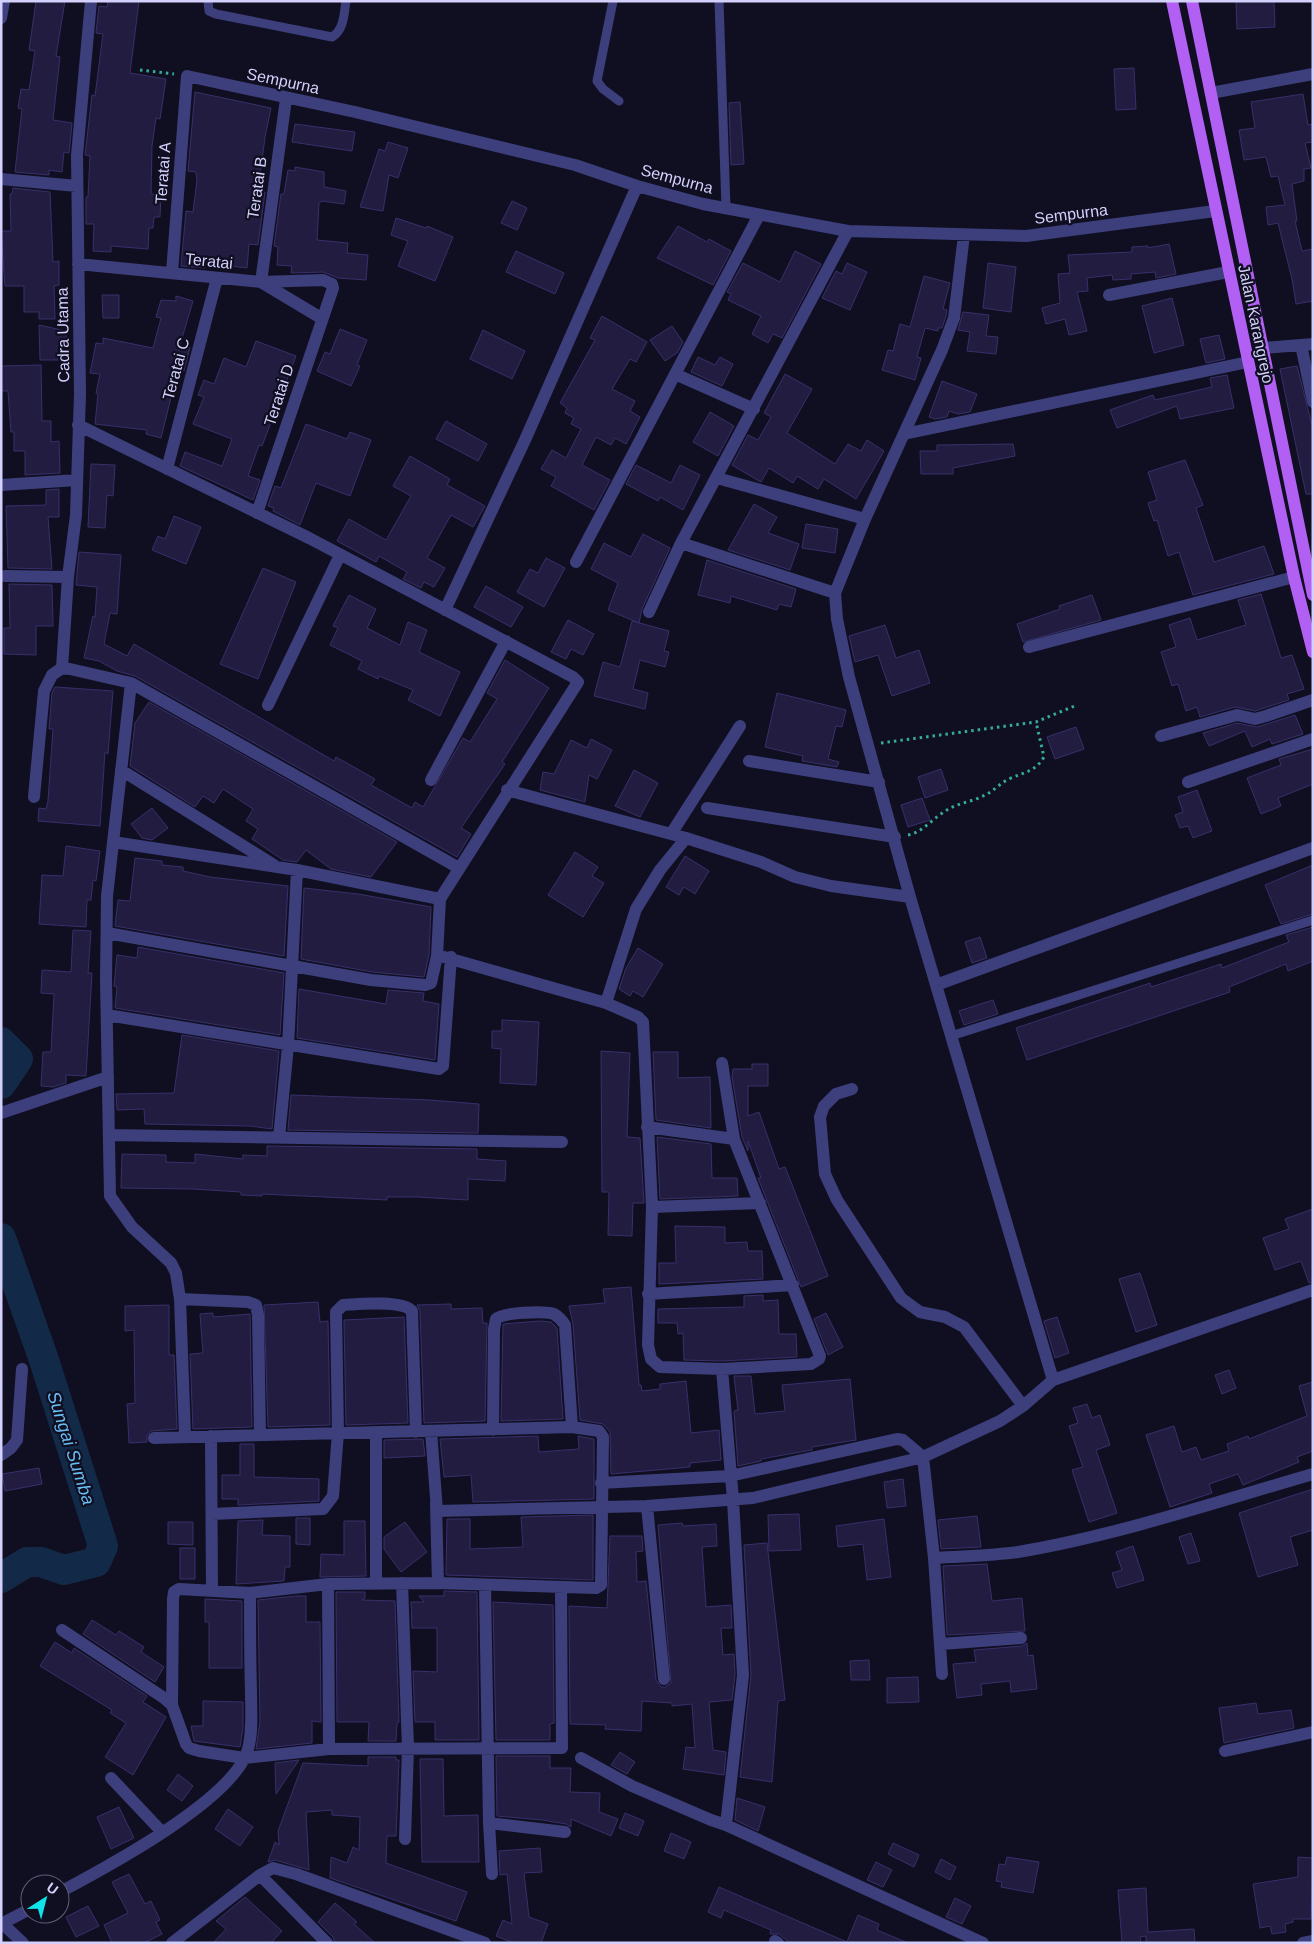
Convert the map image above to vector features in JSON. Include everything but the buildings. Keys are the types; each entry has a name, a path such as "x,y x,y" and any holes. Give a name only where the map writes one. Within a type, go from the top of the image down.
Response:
{"main road":[{"name":"Jalan Karangrejo","path":"1172,1 1294,577 1313,652"},
{"name":"Jalan Karangrejo","path":"1192,1 1313,595"},
{"path":"1176,24 1196,22"}],"street":[{"path":"1,18 4,1"},
{"name":"Cadra Utama","path":"62,668 68,577 76,515 81,344 77,155 91,1"},
{"path":"1211,92 1313,74"},
{"name":"Sempurna","path":"187,76 286,99 355,112 568,163 637,186 726,208 848,230 1026,236 1215,211"},
{"name":"Teratai A","path":"172,273 187,76"},
{"name":"Teratai B","path":"261,282 286,99"},
{"path":"1,179 77,186"},
{"path":"445,610 525,440 637,186"},
{"path":"576,562 759,215"},
{"path":"649,612 681,544 848,230"},
{"path":"964,235 954,318 942,350 865,519 835,593 837,620 849,677 895,837 910,897 1053,1380"},
{"name":"Teratai","path":"78,264 261,282 323,280 330,281 333,288"},
{"path":"1109,296 1228,272"},
{"name":"Teratai C","path":"167,469 217,278"},
{"path":"261,282 322,318"},
{"name":"Teratai D","path":"257,512 333,288"},
{"path":"1263,348 1307,344 1313,402"},
{"path":"904,434 1248,362"},
{"path":"675,374 754,409"},
{"path":"78,425 257,512 573,677 578,682 507,790 440,899 437,956 434,977 431,983 424,985 372,980 291,964 107,933"},
{"path":"717,478 865,519"},
{"path":"1,485 77,480"},
{"path":"681,544 835,593"},
{"path":"268,705 340,555"},
{"path":"5,576 68,577"},
{"path":"1029,647 1294,577"},
{"path":"431,780 506,642"},
{"path":"34,797 44,691 48,679 62,668 131,683 459,868"},
{"path":"131,683 107,896 110,1196 132,1227 171,1263 176,1273 180,1299 185,1436"},
{"path":"1161,736 1237,714 1255,719 1313,700"},
{"path":"671,834 740,726"},
{"path":"1188,782 1313,739"},
{"path":"749,761 879,782"},
{"path":"121,770 280,869"},
{"path":"507,790 686,838 761,862 796,877 831,886 910,897"},
{"path":"706,808 895,837"},
{"path":"606,1003 636,909 660,870 686,838"},
{"path":"113,842 280,869 297,870 440,899"},
{"path":"936,985 1313,848"},
{"path":"279,1137 288,1046 297,870"},
{"path":"437,956 451,958 606,1003 638,1017 643,1022 652,1207 648,1345 655,1364 660,1367 722,1369 811,1364 820,1359 793,1285 734,1139 722,1063"},
{"path":"107,1015 433,1069 442,1068 451,958"},
{"path":"1,1113 108,1078"},
{"path":"852,1089 836,1094 824,1106 820,1117 825,1174 837,1200 901,1298 920,1312 945,1317 964,1327 1023,1406"},
{"path":"647,1128 734,1139"},
{"path":"109,1134 562,1142"},
{"path":"652,1207 760,1203"},
{"path":"648,1294 793,1285"},
{"path":"431,1431 437,1511 647,1506 733,1500 923,1457 1000,1421 1023,1406 1053,1380 1313,1290"},
{"path":"180,1299 248,1302 256,1305 258,1315 260,1435"},
{"path":"212,1514 324,1509 333,1496 338,1433 336,1312 343,1306 364,1304 407,1307 412,1311 416,1432"},
{"path":"494,1430 494,1329 496,1319 504,1313 551,1313 561,1319 565,1325 572,1427"},
{"path":"1,1455 12,1448 18,1440 22,1369"},
{"path":"722,1369 733,1500 743,1675 726,1825"},
{"path":"154,1438 572,1427 599,1431 603,1436 600,1535 603,1569 601,1585 596,1588 376,1583 328,1584 250,1593 183,1588 174,1592 172,1705 181,1735 189,1748 244,1758 329,1749 562,1748 561,1588"},
{"path":"376,1432 376,1583"},
{"path":"211,1436 212,1590"},
{"path":"602,1483 730,1476 897,1439 904,1440 923,1457 934,1558 942,1674"},
{"path":"934,1558 1016,1552 1080,1539 1149,1522 1313,1474"},
{"path":"436,1496 438,1583"},
{"path":"647,1506 664,1679"},
{"path":"402,1583 408,1748 405,1839"},
{"path":"328,1584 329,1749"},
{"path":"485,1585 489,1823 492,1874"},
{"path":"70,1887 119,1860 202,1805 229,1780 244,1758 248,1750 251,1724 250,1593"},
{"path":"62,1630 172,1705"},
{"path":"941,1644 1021,1638"},
{"path":"1225,1751 1313,1732"},
{"path":"581,1758 632,1786 726,1825 983,1943"},
{"path":"111,1778 162,1832"},
{"path":"489,1823 565,1832"},
{"path":"175,1942 260,1875 273,1868 485,1943"},
{"path":"260,1875 327,1943"},
{"path":"20,1914 2,1924 23,1943"},
{"path":"1304,1943 1313,1941"}],"lane":[{"path":"208,1 210,11 216,14 332,37 338,33 342,26 346,1"},
{"path":"613,1 597,81 603,90 619,101"},
{"path":"719,1 726,208"},
{"path":"951,1036 1313,920"}],"path":[{"path":"140,70 187,76"},
{"path":"868,745 1036,722 1077,705"},
{"path":"895,837 915,834 953,806 985,796 1008,779 1030,772 1039,766 1044,757 1036,722"}],"waterway":[{"name":"Sungai Sumba","path":"1,1042 18,1059 1,1084"},
{"name":"Sungai Sumba","path":"1,1238 44,1360 103,1546 96,1562 64,1570 41,1562 27,1562 1,1578"}]}
